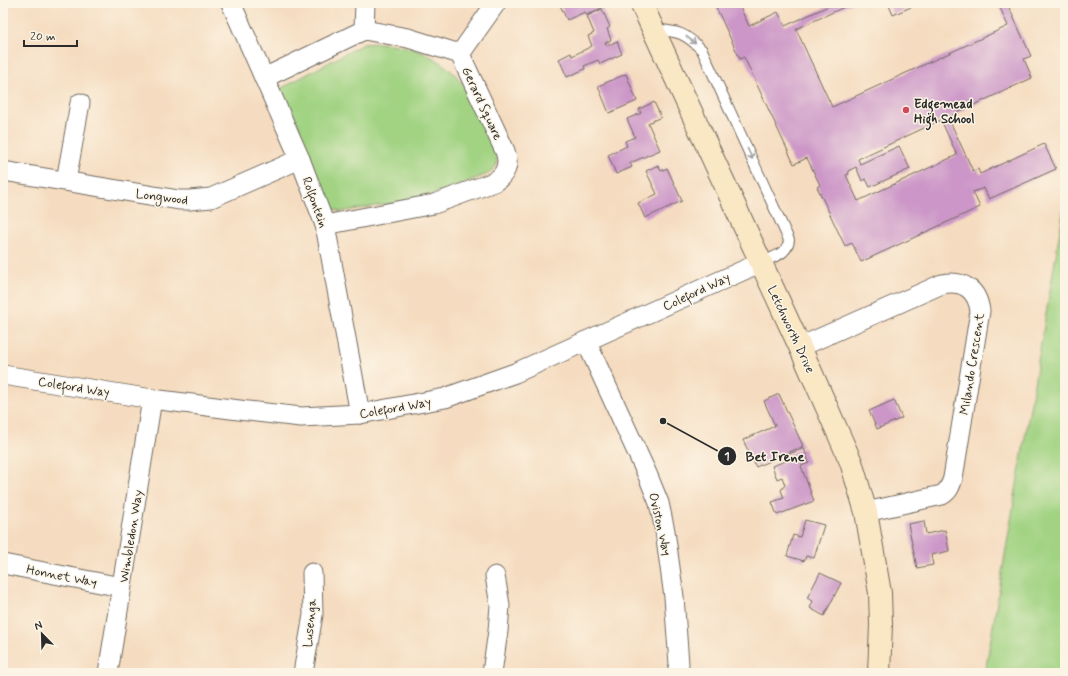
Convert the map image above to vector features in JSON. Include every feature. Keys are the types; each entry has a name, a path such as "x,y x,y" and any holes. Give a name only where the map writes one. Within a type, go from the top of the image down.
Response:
{"street":[{"name":"Rolfontein","path":"231,3 300,159 326,225 360,414"},
{"path":"264,78 364,30 365,3"},
{"path":"460,54 496,3"},
{"name":"Letchworth Drive","path":"642,3 762,262 851,462 866,512 880,593 881,625 879,673"},
{"name":"Gerard Square","path":"326,225 434,204 494,182 499,179 506,169 507,156 460,54 408,38 364,30"},
{"path":"66,181 80,103"},
{"name":"Longwood","path":"3,170 179,200 200,200 221,194 300,159"},
{"name":"Coleford Way","path":"3,375 152,399 239,410 300,416 360,414 445,398 515,373 762,262"},
{"name":"Milando Crescent","path":"800,346 942,284 954,282 960,284 971,290 977,299 980,311 953,478 950,487 942,495 866,512"},
{"name":"Oviston Way","path":"586,341 648,476 658,503 665,532 674,597 679,664 677,673"},
{"name":"Wimbledon Way","path":"108,673 152,399"},
{"name":"Honnet Way","path":"3,564 121,587"},
{"name":"Lusenga","path":"304,673 313,615 312,574"},
{"path":"492,673 500,604 495,576"}],"lane":[{"path":"654,30 678,32 693,41 702,50 789,240 789,246 785,252 762,262"}],"green space":[{"path":"363,44 391,44 418,51 442,63 452,72 461,82 477,109 497,156 496,166 490,173 444,191 418,199 340,212 328,205 278,90"},
{"path":"1065,202 1065,673 985,673"}],"building":[{"path":"559,3 613,3 586,15 585,12 567,20"},
{"path":"714,3 738,3 749,26 778,12 785,26 835,3 853,3 796,29 832,107 1008,26 998,3 1007,3 1031,56 1024,59 1032,78 948,117 973,171 978,169 980,174 1044,144 1056,169 989,199 984,188 973,192 980,207 861,262 852,243 845,246 817,187 820,185 807,158 794,164 744,57 740,59","holes":["941,120 957,155 858,201 846,175 849,174 848,171 856,167 862,181 866,179 870,187 910,169 899,146 860,164 858,159"]},
{"path":"888,3 896,3 897,5 901,3 920,3 893,15"},
{"path":"602,9 610,27 607,29 611,40 605,43 607,46 617,41 622,54 600,64 598,60 584,66 585,69 567,77 559,59 571,53 572,56 592,46 588,36 594,33 587,16"},
{"path":"626,74 637,101 609,113 598,86"},
{"path":"654,102 661,117 648,123 660,150 630,163 632,167 616,174 608,155 627,146 625,141 635,137 627,119 641,113 639,109"},
{"path":"658,165 661,171 667,168 682,201 645,218 638,203 657,194 646,171"},
{"path":"779,394 803,446 756,467 743,440 775,426 764,401"},
{"path":"894,400 902,418 877,429 869,411"},
{"path":"804,448 809,463 801,466 814,501 777,515 772,502 784,498 781,490 785,485 782,477 777,479 772,466 791,459 789,454"},
{"path":"805,520 824,525 814,558 806,556 804,561 787,556 793,535 800,537"},
{"path":"924,521 926,534 945,530 949,551 931,555 933,565 917,568 908,524"},
{"path":"820,573 841,583 824,616 810,608 813,601 807,598"}],"place":[{"name":"Edgemead High School","path":"906,110"},
{"name":"Bet Irene","path":"663,421"}]}
